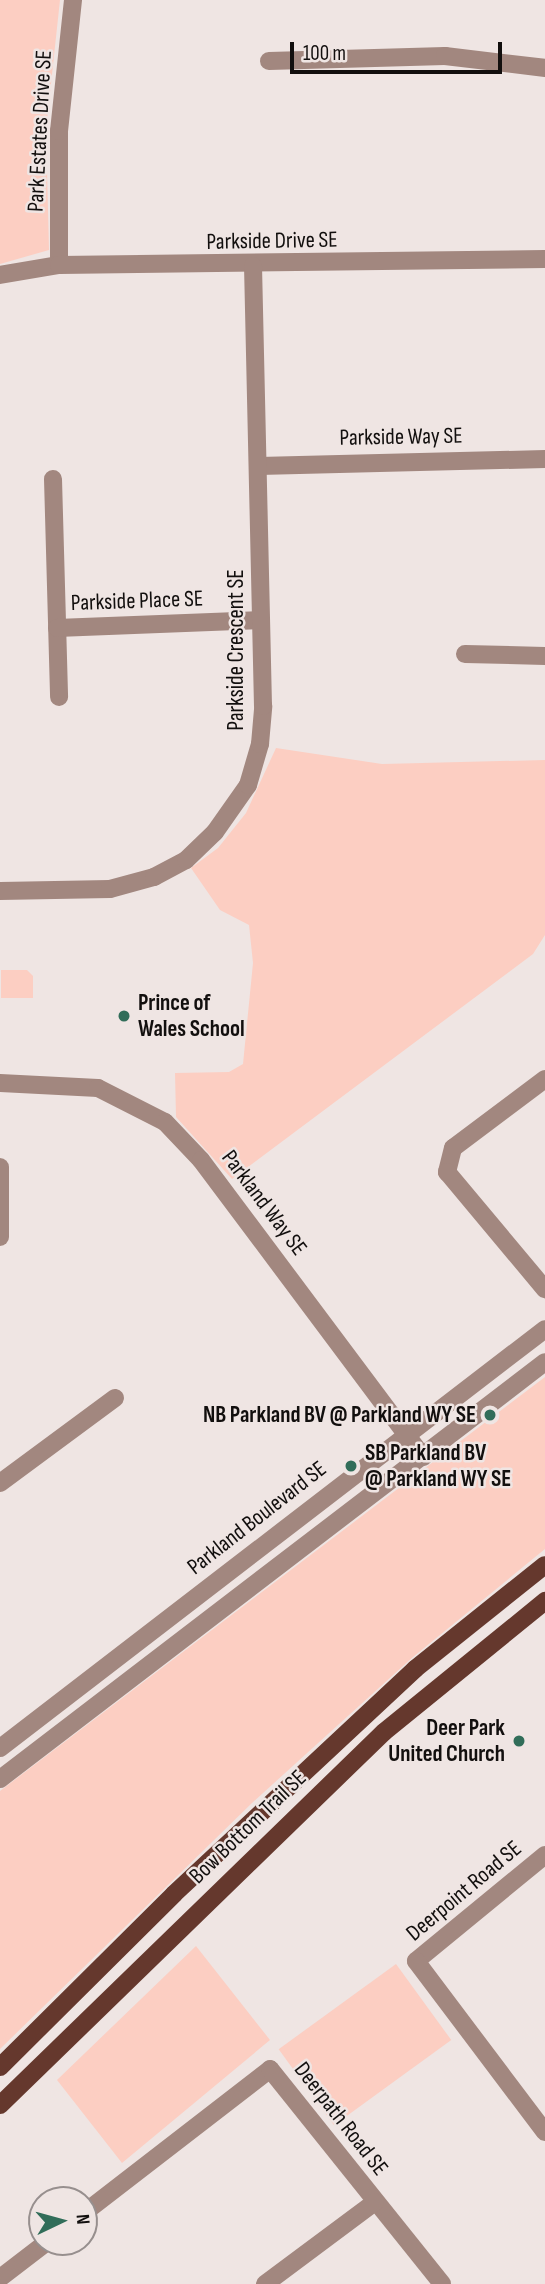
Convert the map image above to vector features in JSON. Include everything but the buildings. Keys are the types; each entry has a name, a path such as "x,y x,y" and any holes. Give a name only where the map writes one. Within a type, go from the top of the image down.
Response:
{"main road":[{"name":"Bow Bottom Trail SE","path":"0,2067 174,1894 415,1669 545,1565"},
{"name":"Bow Bottom Trail SE","path":"0,2105 384,1732 545,1601"}],"street":[{"name":"Park Estates Drive SE","path":"59,265 59,131 73,0"},
{"path":"270,61 445,56 545,68"},
{"name":"Parkside Drive SE","path":"0,275 59,265 253,266 545,259"},
{"name":"Parkside Crescent SE","path":"0,891 110,889 154,877 186,860 215,832 248,785 260,744 259,466 253,266"},
{"name":"Parkside Way SE","path":"259,466 545,459"},
{"name":"Parkside Place SE","path":"53,479 59,697"},
{"name":"Parkside Place SE","path":"57,628 261,620"},
{"path":"465,654 545,656"},
{"path":"545,1079 453,1148 447,1171 545,1290"},
{"name":"Parkland Way SE","path":"0,1083 98,1088 165,1122 201,1160 423,1457"},
{"path":"0,1167 0,1237"},
{"name":"Parkland Boulevard SE","path":"0,1748 545,1329"},
{"path":"0,1779 545,1362"},
{"path":"0,1483 116,1398"},
{"name":"Deerpoint Road SE","path":"545,1855 416,1961 545,2132"},
{"name":"Deerpath Road SE","path":"98,2202 270,2069 442,2284"},
{"path":"265,2284 375,2202"},
{"path":"0,2278 29,2256"}],"shaded area":[{"path":"0,0 60,0 46,130 49,250 0,264"},
{"path":"276,748 382,764 545,760 545,935 533,954 232,1179 176,1117 175,1073 229,1072 243,1064 253,963 249,925 220,910 191,868 218,848 246,813"},
{"path":"1,970 27,970 33,976 33,998 1,998"},
{"path":"545,1377 545,1549 413,1657 252,1803 0,2049 0,1791"},
{"path":"196,1946 270,2040 122,2163 57,2080"},
{"path":"396,1964 451,2040 334,2125 279,2049"}],"place":[{"name":"Prince of Wales School","path":"124,1016"},
{"name":"NB Parkland BV @ Parkland WY SE","path":"490,1415"},
{"name":"SB Parkland BV @ Parkland WY SE","path":"351,1466"},
{"name":"Deer Park United Church","path":"519,1741"}]}
